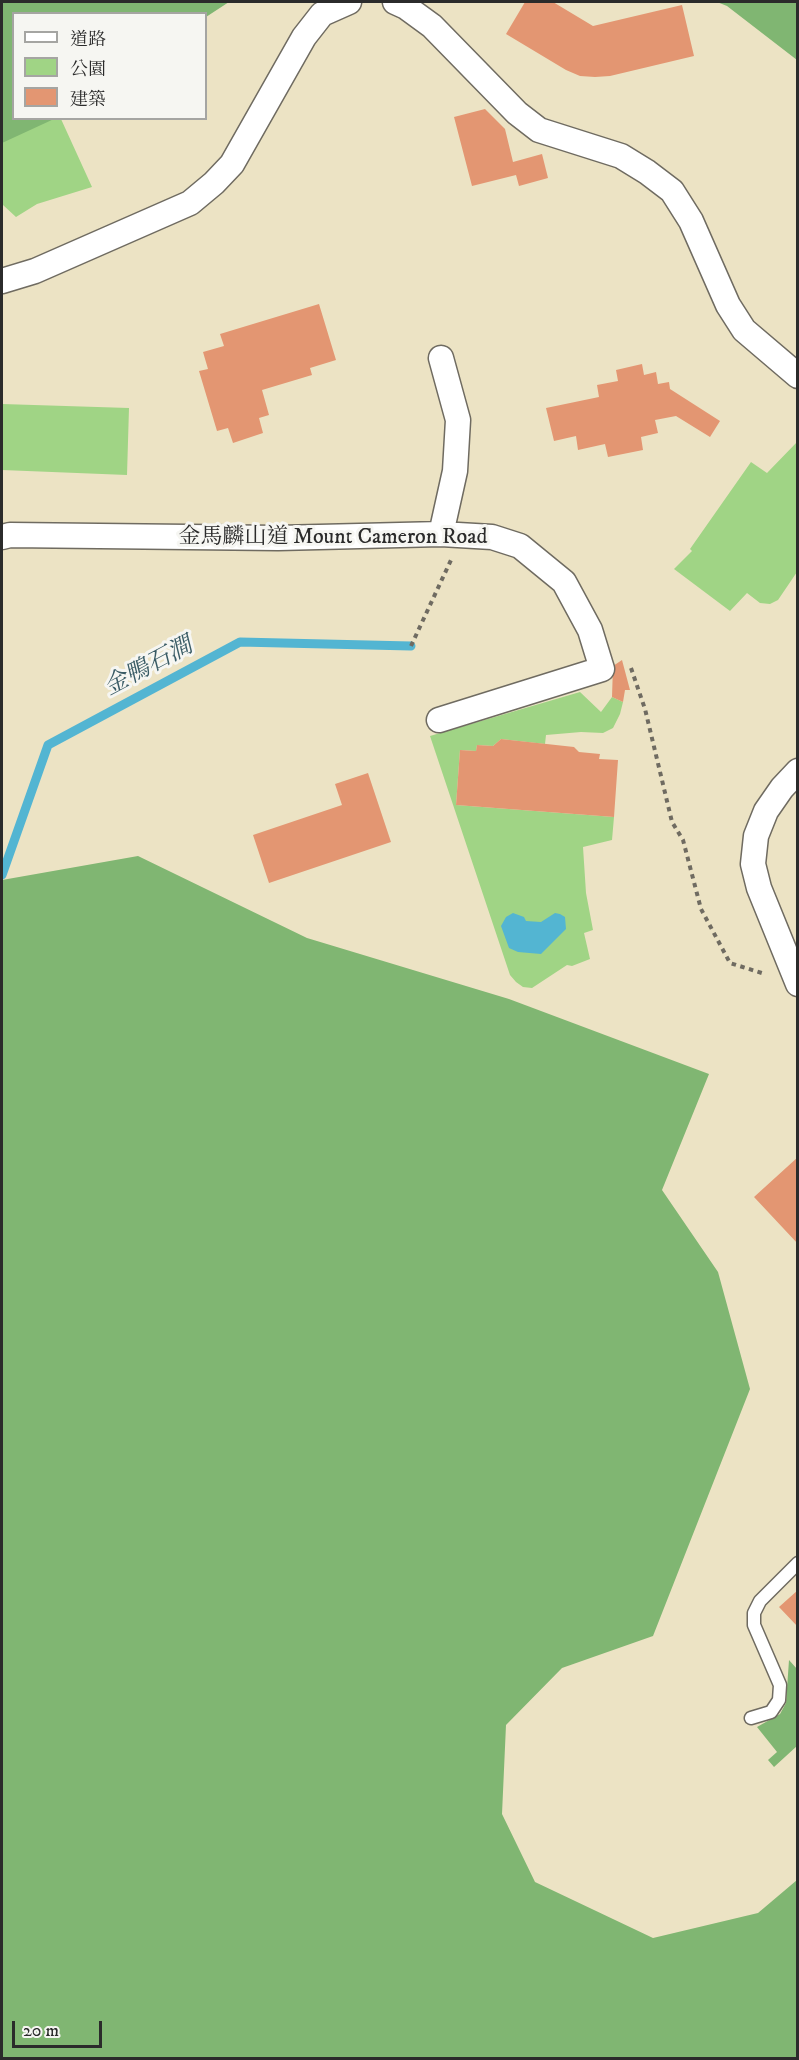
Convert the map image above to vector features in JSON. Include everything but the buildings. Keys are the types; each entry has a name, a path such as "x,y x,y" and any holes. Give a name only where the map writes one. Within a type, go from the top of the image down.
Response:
{"street":[{"path":"2,281 35,272 190,203 232,164 304,37 322,14 349,2"},
{"path":"395,2 432,26 517,113 539,130 621,156 672,191 691,221 728,305 744,330 798,376"},
{"path":"441,358 458,420 452,535"},
{"name":"金馬麟山道 Mount Cameron Road","path":"2,537 10,535 278,538 452,535 492,537 520,546 564,582 590,630 602,669 439,720"},
{"path":"797,984 759,888 753,864 756,836 766,811 782,788 798,771"}],"lane":[{"path":"751,1718 771,1712 779,1700 780,1685 754,1625 754,1613 760,1601 798,1563"}],"path":[{"path":"411,646 452,535"},
{"path":"630,666 645,709 672,822 683,840 701,909 730,963 797,984"}],"green space":[{"path":"2,2 229,2 207,16 207,12 12,12 12,120 52,120 2,143"},
{"path":"717,2 797,2 797,60 727,6"},
{"path":"2,118 61,120 92,187 37,204 16,217 2,206"},
{"path":"2,404 129,408 127,475 2,470"},
{"path":"797,442 797,572 778,600 770,604 760,603 747,593 730,611 674,569 692,551 690,549 751,462 767,473"},
{"path":"580,692 601,712 612,697 623,702 613,728 603,733 546,735 545,744 501,739 493,746 477,745 476,751 460,750 456,805 614,817 612,840 583,847 586,893 593,930 584,933 590,959 572,966 567,965 532,988 523,987 510,975 430,736"},
{"path":"138,856 307,938 509,999 709,1074 662,1190 718,1272 750,1389 653,1636 562,1668 506,1725 502,1814 535,1882 653,1938 758,1913 797,1880 797,2058 2,2058 2,880"},
{"path":"789,1660 797,1669 797,1746 774,1767 768,1760 777,1752 757,1727 780,1714 786,1703"}],"water":[{"path":"513,913 524,917 526,921 541,922 555,913 560,914 565,917 566,929 541,954 518,952 509,948 501,926 506,917"}],"waterway":[{"name":"金鴨石澗","path":"2,875 48,745 240,642 411,646"}]}
